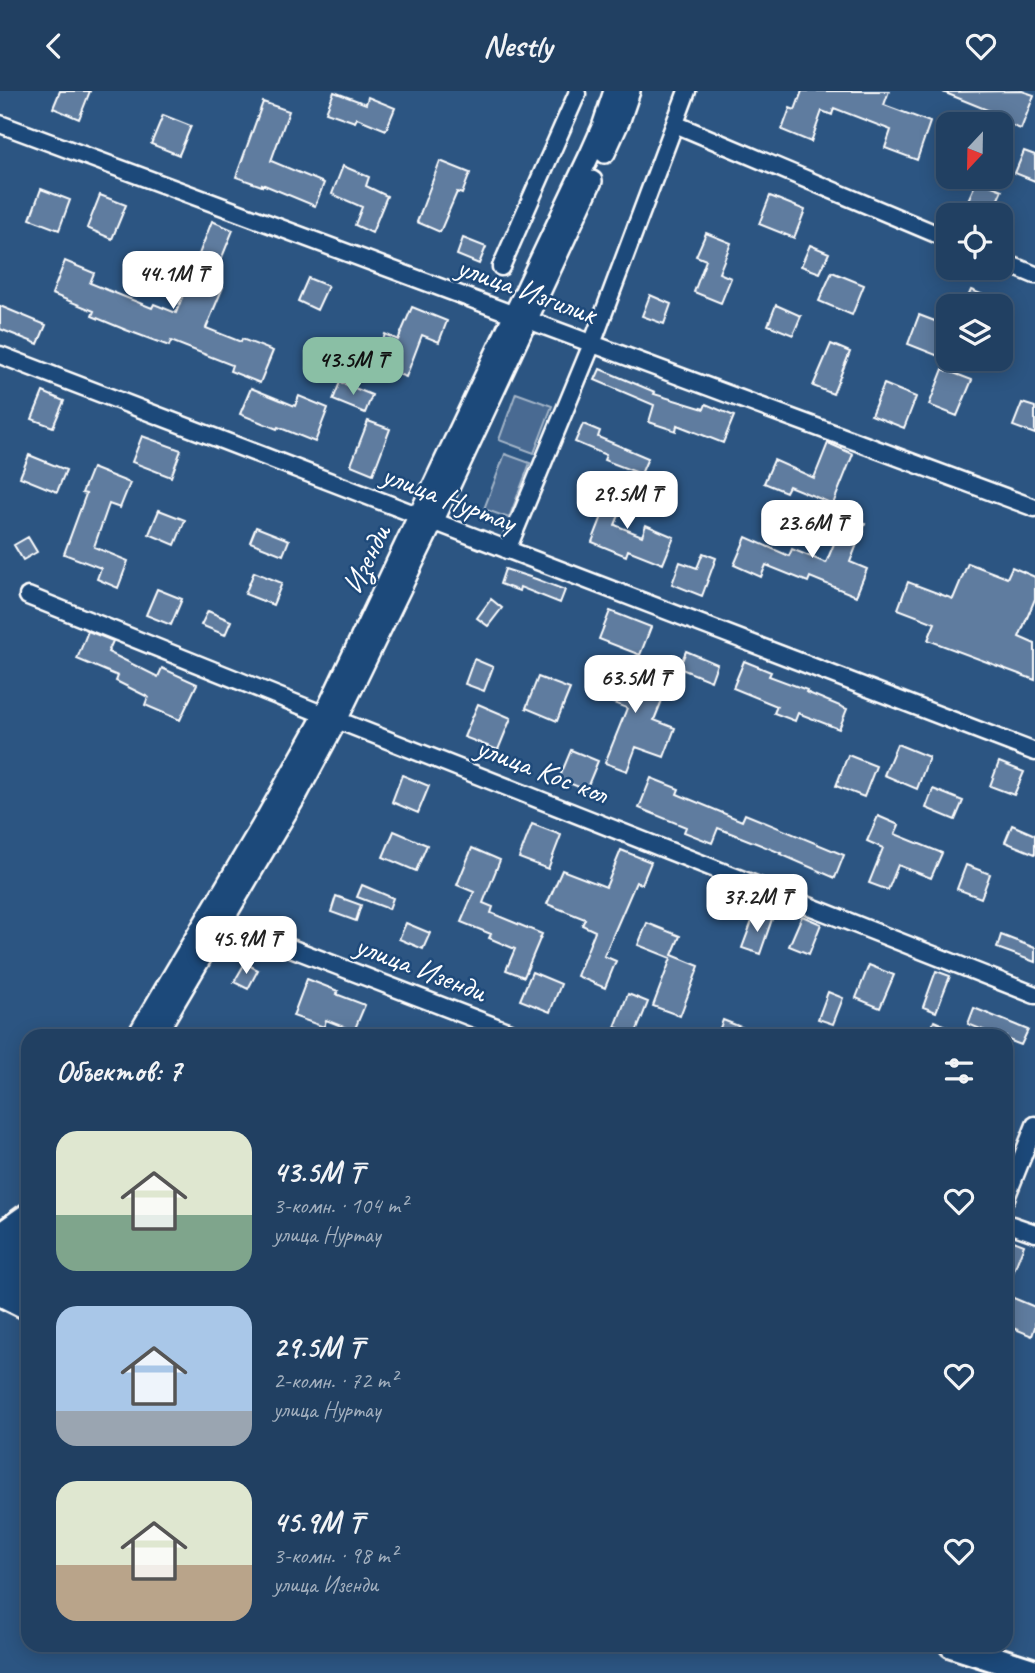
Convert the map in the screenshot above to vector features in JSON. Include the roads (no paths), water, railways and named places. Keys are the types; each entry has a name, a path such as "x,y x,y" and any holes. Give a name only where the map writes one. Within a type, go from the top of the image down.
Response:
{"main road":[{"path":"0,1236 21,1222"},
{"path":"6,1282 21,1299"},
{"path":"1013,1647 1035,1655"},
{"path":"974,1652 1035,1672"}],"street":[{"name":"Изенди","path":"521,318 602,127 614,91"},
{"name":"Изенди","path":"142,1029 297,795 521,318 620,120 630,91"},
{"path":"507,550 592,344 687,91"},
{"path":"501,267 575,92"},
{"name":"улица Изгилик","path":"0,124 1035,508"},
{"path":"676,124 936,234"},
{"path":"1013,266 1035,275"},
{"name":"улица Нуртау","path":"0,355 1035,752"},
{"name":"улица Кос кол","path":"29,596 1035,995"},
{"name":"Изенди","path":"159,1029 216,918"},
{"name":"улица Изенди","path":"216,918 502,1029"},
{"path":"1013,1180 1035,1125"},
{"path":"1013,1225 1035,1233"},
{"path":"6,1282 21,1238"},
{"path":"6,1282 21,1259"}]}
